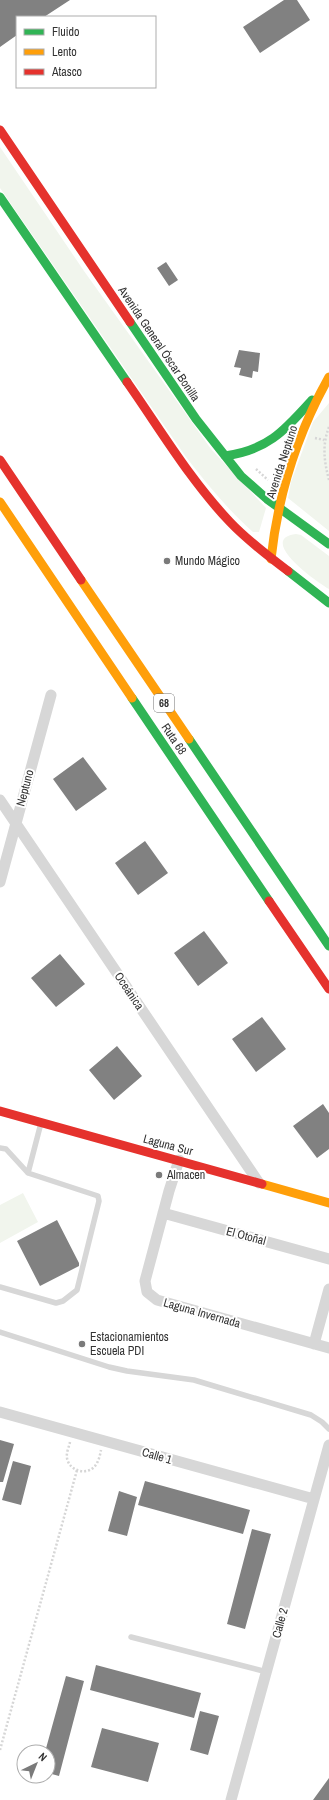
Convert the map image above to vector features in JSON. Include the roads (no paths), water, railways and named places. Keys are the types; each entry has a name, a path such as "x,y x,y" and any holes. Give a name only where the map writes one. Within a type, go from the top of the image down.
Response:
{"main road":[{"name":"Avenida General Óscar Bonilla","path":"0,130 196,419 225,456 248,482 329,544"},
{"path":"0,197 200,486 230,522 271,559 329,603"},
{"name":"Avenida Neptuno","path":"271,559 274,533 283,494 296,451 321,390 329,377"},
{"path":"225,456 256,450 270,443 291,423 321,390"},
{"name":"Ruta 68","path":"0,460 329,946"},
{"name":"Ruta 68","path":"0,502 329,989"},
{"name":"Laguna Sur","path":"0,1111 329,1203"}],"street":[{"name":"Neptuno","path":"0,882 51,695"},
{"name":"Oceánica","path":"0,800 259,1183"},
{"name":"Laguna Invernada","path":"179,1160 162,1214 145,1281 145,1287 151,1297 157,1300 314,1344"},
{"name":"El Otoñal","path":"162,1214 329,1259"},
{"path":"329,1289 314,1344 329,1348"},
{"name":"Calle 1","path":"0,1412 314,1499"},
{"name":"Calle 2","path":"232,1800 329,1446"}],"lane":[{"path":"28,1173 41,1122"},
{"path":"0,1148 6,1149 28,1173 98,1196 99,1201 77,1290 73,1295 56,1304 0,1287"},
{"path":"0,1332 127,1371 172,1376 215,1385 311,1415 322,1422 329,1429"},
{"path":"131,1637 267,1672"}],"place":[{"name":"Mundo Mágico","path":"167,561"},
{"name":"Almacen","path":"159,1175"},
{"name":"Estacionamientos Escuela PDI","path":"82,1344"}]}
